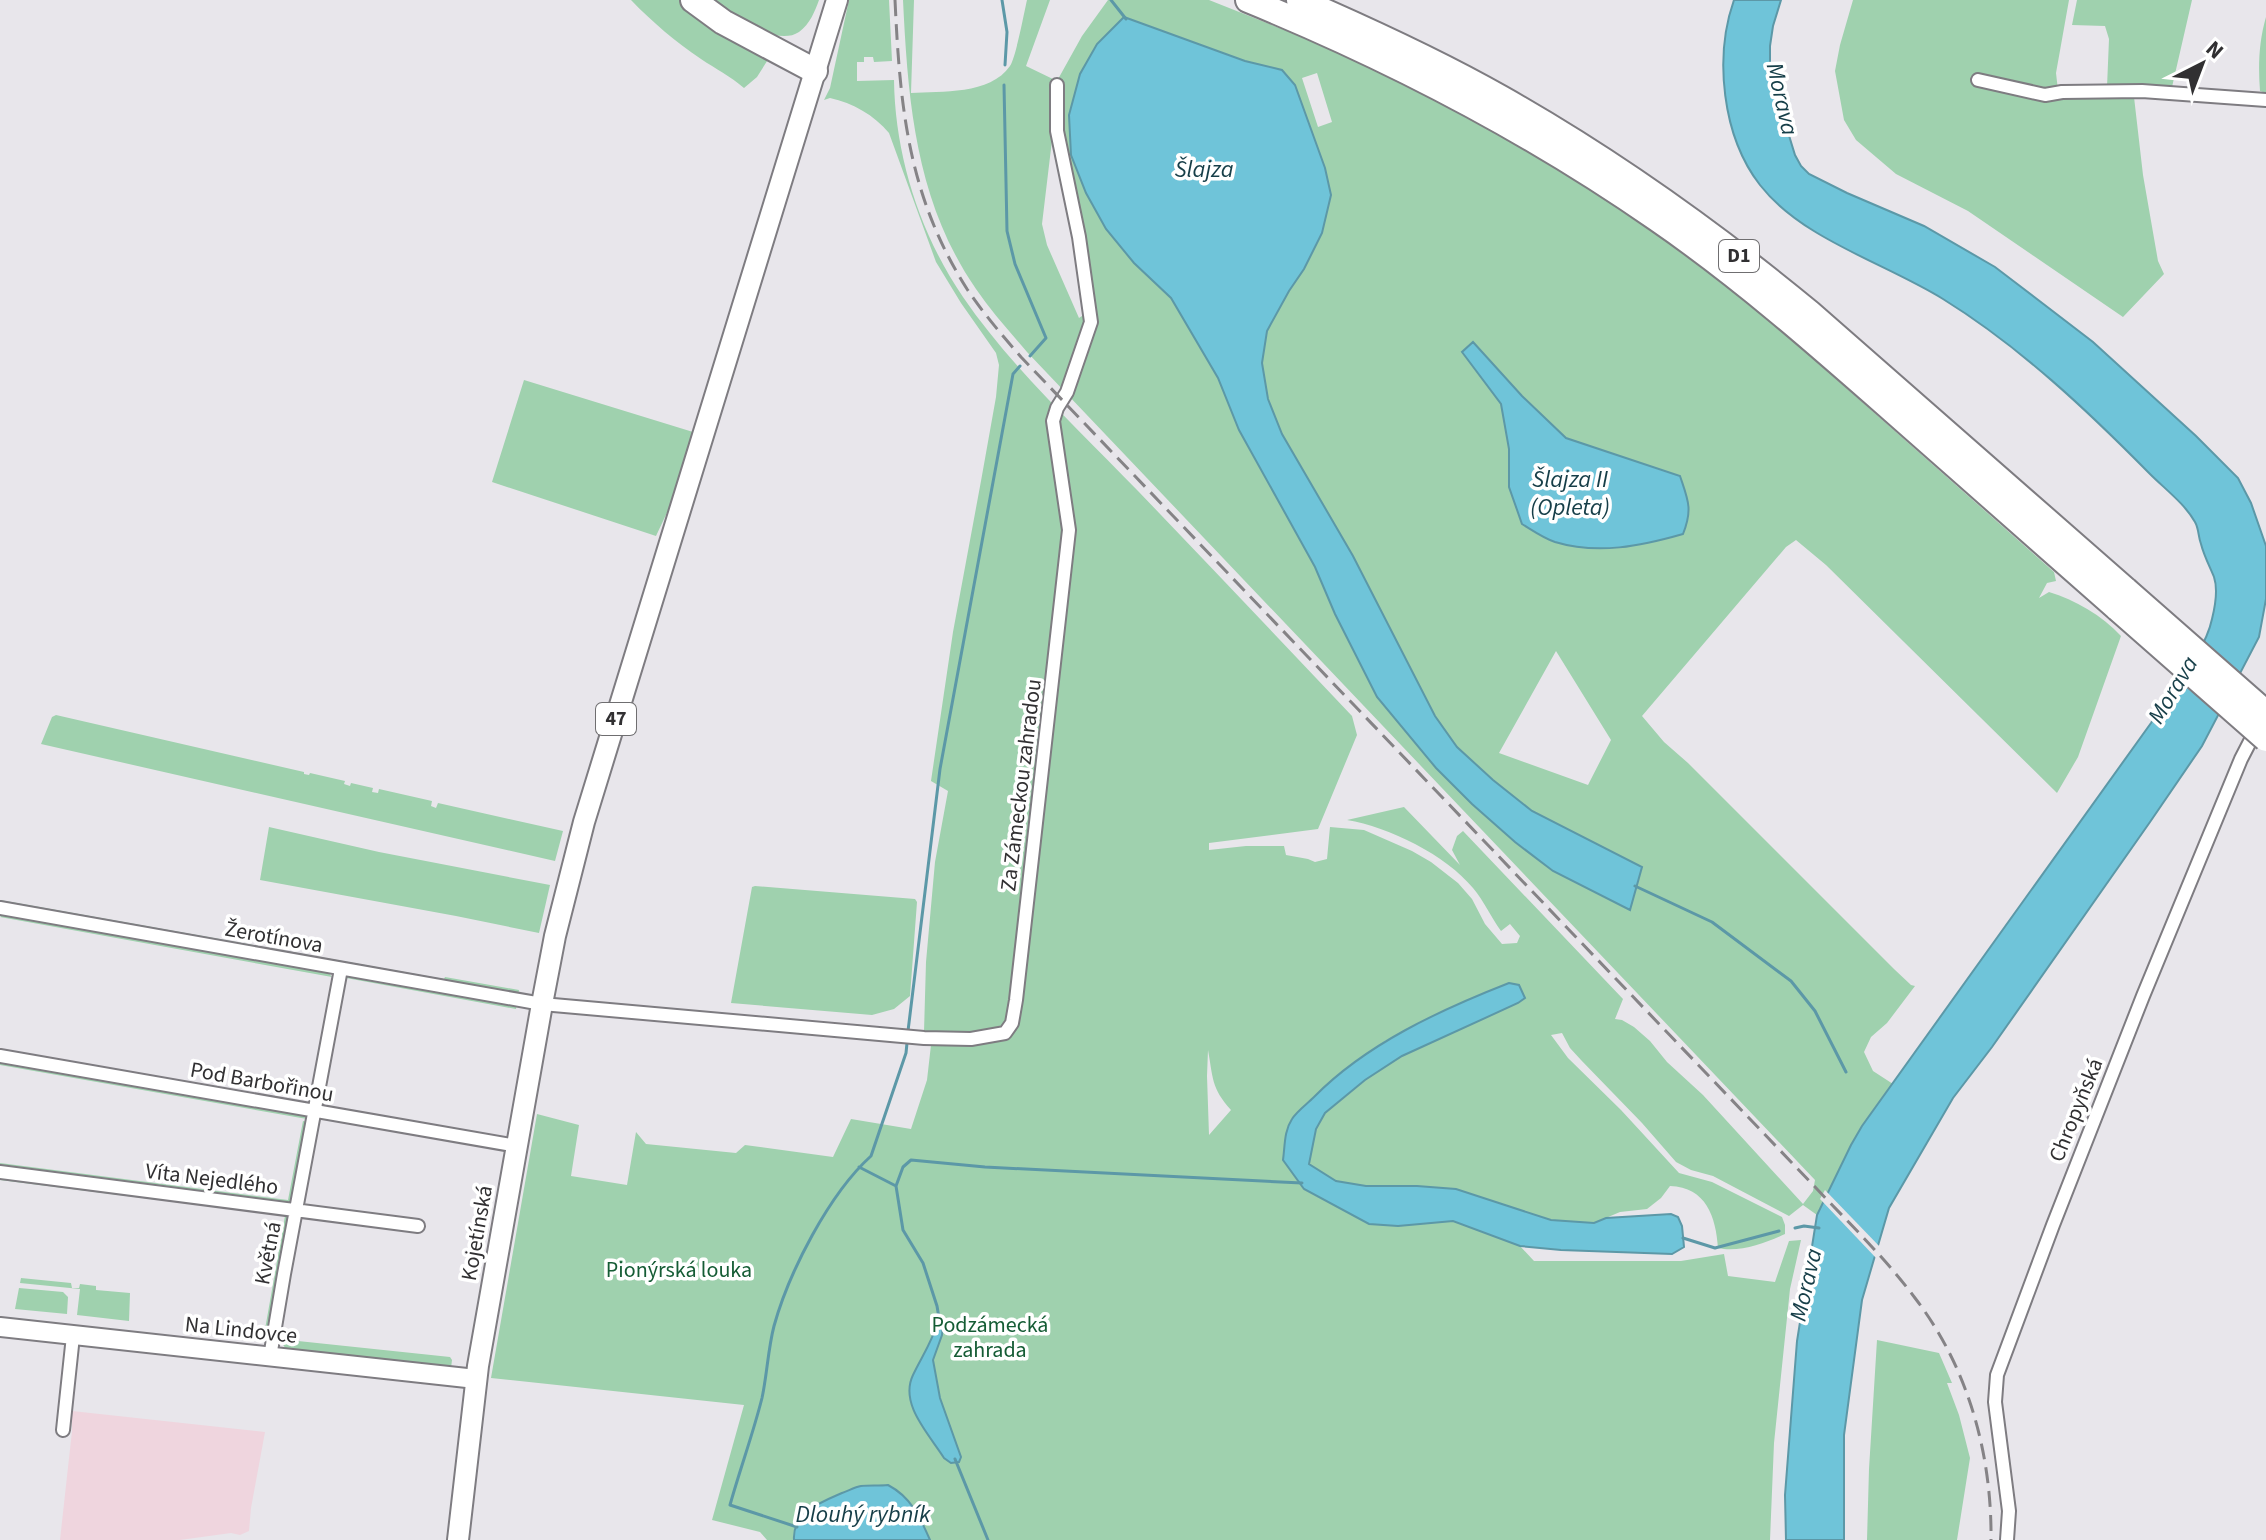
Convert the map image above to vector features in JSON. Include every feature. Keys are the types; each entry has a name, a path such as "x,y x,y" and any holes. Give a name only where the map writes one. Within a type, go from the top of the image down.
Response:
{"highway":[{"path":"693,0 723,22 815,71"},
{"path":"1232,0 1343,40"},
{"name":"D1","path":"1248,0 1343,40 1437,85 1604,183 1709,257 1798,327 2122,599 2266,712"},
{"name":"D1","path":"1299,0 1394,42 1499,97 1590,151 1669,204 1767,278 1810,313 2122,599 2266,739"}],"main road":[{"name":"47","path":"815,71 837,0"},
{"name":"Kojetínská","path":"458,1540 476,1379 555,936 584,822 815,71"},
{"name":"Na Lindovce","path":"0,1327 476,1379"}],"street":[{"path":"1978,80 2045,95 2142,91 2266,100"},
{"name":"Za Zámeckou zahradou","path":"542,1004 924,1038 971,1039 1005,1033 1012,1023 1069,530 1053,421 1067,392 1091,322 1079,237 1057,131 1057,85"},
{"name":"Chropyňská","path":"2007,1540 2009,1511 1995,1402 1997,1375 2143,996 2241,759 2266,712"},
{"name":"Žerotínova","path":"0,908 542,1004"},
{"name":"Květná","path":"270,1357 341,969"},
{"name":"Pod Barbořinou","path":"0,1056 517,1146"},
{"name":"Víta Nejedlého","path":"0,1172 418,1226"},
{"path":"63,1430 73,1336"}],"shaded area":[{"path":"72,1411 265,1432 249,1531 240,1535 231,1533 180,1540 60,1540"}],"green space":[{"path":"631,0 680,0 769,58 757,77 744,88 673,39"},
{"path":"708,0 819,0 814,13 799,32 778,36 753,27"},
{"path":"849,0 889,0 892,61 874,62 873,57 864,57 864,62 857,62 857,81 894,80 899,137 913,193 934,247 963,297 1002,348 1046,397 1352,716 1357,735 1318,829 1209,843 1209,850 1284,846 1286,855 1315,862 1327,859 1330,827 1364,830 1431,862 1458,883 1472,899 1485,924 1502,944 1517,943 1520,936 1510,924 1501,931 1481,898 1448,864 1398,836 1347,820 1404,807 1460,865 1452,850 1457,836 1463,831 1623,999 1615,1019 1634,1027 1650,1041 1803,1204 1813,1191 1815,1180 1027,352 982,297 956,256 928,186 912,114 903,0 914,0 911,93 964,90 978,87 1001,75 1012,61 1027,0 1050,0 1026,66 1057,81 1082,36 1108,0 1209,0 1325,46 1477,120 1551,163 1693,259 1764,315 2054,572 2056,581 2047,583 2039,598 2049,592 2069,599 2097,615 2121,636 2078,757 2057,793 1826,565 1796,540 1786,547 1642,716 1664,742 1894,969 1915,986 1887,1023 1871,1037 1864,1052 1873,1071 1893,1084 1851,1145 1817,1215 1803,1205 1789,1216 1713,1176 1676,1162 1570,1048 1562,1033 1551,1035 1568,1058 1679,1173 1712,1182 1782,1217 1785,1234 1743,1248 1718,1248 1715,1225 1707,1206 1692,1192 1670,1186 1647,1209 1620,1212 1594,1223 1551,1220 1356,1189 1332,1179 1309,1164 1316,1129 1325,1113 1365,1080 1402,1056 1518,1003 1508,983 1385,1041 1293,1118 1303,1189 1369,1224 1398,1226 1453,1221 1520,1246 1534,1261 1681,1261 1724,1254 1728,1276 1775,1282 1789,1241 1801,1240 1790,1289 1774,1443 1770,1540 767,1540 760,1532 712,1520 744,1405 491,1378 537,1114 579,1125 571,1176 627,1185 636,1132 646,1144 736,1153 745,1145 833,1157 851,1119 911,1129 927,1080 931,1045 924,1032 926,962 935,862 948,791 931,781 999,365 996,353 936,262 889,133 870,115 855,107 830,98 824,100 830,88","holes":["1124,17 1245,61 1282,70 1295,85 1325,168 1304,269 1267,330 1262,363 1268,399 1281,434 1353,556 1435,716 1457,747 1532,811 1642,867 1630,909 1553,871 1515,842 1472,804 1377,697 1315,567 1239,430 1218,378 1171,298 1106,229 1086,193 1071,155","1317,73 1332,122 1318,127 1302,78","1053,132 1071,210 1085,314 1079,318 1047,245 1042,224","1473,342 1566,438 1680,476 1509,487 1509,449 1501,404 1463,352","1556,651 1611,740 1588,785 1499,753","1208,1050 1216,1088 1231,1110 1209,1135 1207,1076"]},
{"path":"1853,0 2069,0 2056,73 2059,99 2134,97 2143,175 2158,261 2164,274 2123,317 1968,211 1896,174 1856,140 1844,120 1835,71"},
{"path":"2077,0 2192,0 2172,87 2107,87 2109,39 2105,26 2072,25"},
{"path":"2266,17 2266,93 2260,91 2259,72 2260,44"},
{"path":"524,380 693,432 672,502 656,536 492,482"},
{"path":"56,715 345,781 344,784 350,786 351,783 373,788 372,792 378,793 379,789 432,801 431,806 436,808 438,803 563,831 555,861 41,744 52,717"},
{"path":"269,827 550,885 539,933 260,880"},
{"path":"752,887 915,899 910,996 894,1009 872,1015 731,1003"},
{"path":"0,900 519,990 518,996 0,903"},
{"path":"3,914 328,972 332,977 0,917"},
{"path":"351,975 517,1004 516,1009 346,978"},
{"path":"0,1049 309,1103 0,1054"},
{"path":"0,1060 300,1112 307,1119 0,1065"},
{"path":"303,1121 308,1122 291,1203 288,1205 0,1169 0,1163 288,1200"},
{"path":"0,1177 287,1213 289,1217 269,1336 264,1335 285,1216 0,1180"},
{"path":"21,1278 71,1283 72,1288 79,1288 80,1284 96,1286 96,1290 130,1293 129,1321 77,1315 80,1289 20,1283"},
{"path":"19,1288 63,1292 68,1297 67,1314 15,1309"},
{"path":"279,1339 450,1357 451,1368 292,1351 286,1349"},
{"path":"1877,1340 1939,1353 1952,1383 1947,1383 1970,1458 1957,1540 1867,1540"}],"water":[{"name":"Morava","path":"1734,0 1781,0 1773,26 1770,62 1783,116 1801,166 1809,174 1847,193 1924,226 1995,267 2093,342 2238,478 2251,503 2266,546 2266,599 2259,637 2202,746 1953,1098 1889,1208 1862,1300 1844,1435 1844,1540 1786,1540 1785,1495 1797,1341 1817,1215 1862,1126 2195,659 2212,619 2216,587 2196,525 2186,509 2051,380 1999,337 1943,299 1798,221 1760,185 1737,143 1725,96 1724,46"},
{"name":"Šlajza","path":"1124,17 1245,61 1282,70 1295,85 1325,168 1331,195 1322,233 1267,331 1262,363 1268,399 1282,434 1353,556 1435,716 1457,747 1532,811 1642,867 1630,910 1553,871 1515,842 1436,768 1377,697 1315,567 1239,430 1218,378 1171,298 1134,263 1106,229 1086,193 1071,155 1069,115 1080,74 1097,44"},
{"name":"Šlajza II (Opleta)","path":"1473,342 1566,438 1680,476 1688,505 1683,534 1635,545 1587,548 1555,542 1522,524 1509,487 1509,449 1501,404 1462,352"},
{"path":"1509,983 1519,985 1525,998 1402,1056 1365,1080 1325,1113 1316,1129 1309,1164 1336,1181 1366,1186 1456,1189 1551,1220 1594,1223 1606,1218 1671,1214 1678,1217 1682,1226 1684,1247 1672,1254 1561,1250 1520,1246 1453,1221 1398,1226 1369,1224 1304,1189 1283,1160 1286,1134 1292,1119 1334,1078 1405,1030"},
{"path":"943,1321 942,1335 933,1360 940,1398 961,1457 959,1462 951,1463 924,1429 910,1397 913,1375 937,1324"},
{"name":"Dlouhý rybník","path":"888,1485 909,1502 930,1540 794,1540 798,1523 817,1505 859,1487"}],"pier":[{"path":"1825,1190 1881,1248 1877,1259 1820,1199"}],"waterway":[{"path":"1002,0 1007,32 1005,65"},
{"path":"1111,0 1126,19"},
{"path":"1004,85 1007,231 1015,264 1046,338 1030,356"},
{"path":"908,1031 940,769 1013,374 1020,366"},
{"path":"1635,886 1712,922 1791,981 1815,1011 1846,1072"},
{"path":"797,1527 730,1505 762,1398 772,1335 781,1305 812,1235 840,1191 871,1156 907,1043"},
{"path":"896,1186 903,1167 911,1160 985,1167 1302,1183"},
{"path":"859,1167 896,1186 903,1230 923,1263 940,1324"},
{"path":"1795,1228 1819,1228"},
{"path":"1683,1238 1715,1248 1779,1231"},
{"path":"955,1459 988,1540"}],"railway":[{"path":"895,0 904,114 920,185 947,254 973,298 1021,357 1855,1228 1904,1284 1934,1325 1963,1382 1987,1476 1991,1540"}],"park label":[{"name":"Pionýrská louka","path":"679,1270"},
{"name":"Podzámecká zahrada","path":"990,1338"}]}
